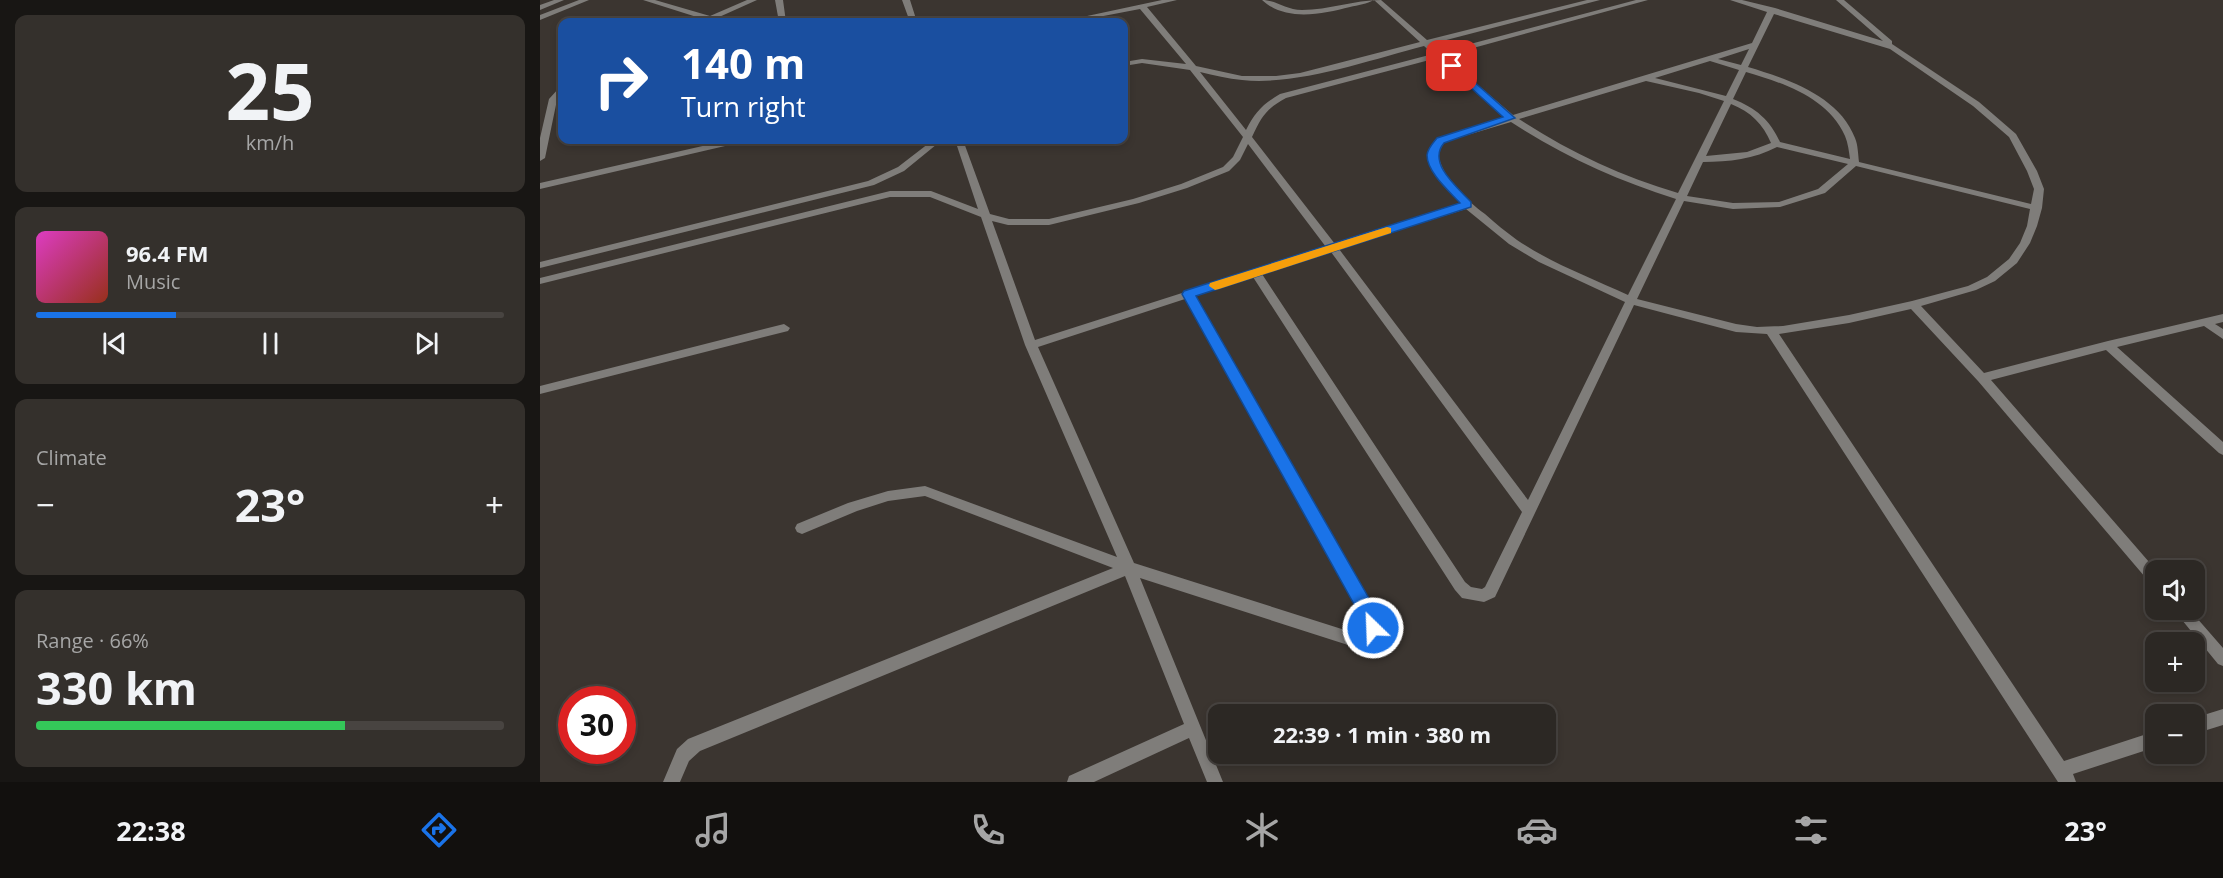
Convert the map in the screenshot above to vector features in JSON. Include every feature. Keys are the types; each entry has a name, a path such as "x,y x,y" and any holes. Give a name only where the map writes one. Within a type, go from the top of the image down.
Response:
{"street":[{"path":"540,8 560,0"},
{"path":"540,18 585,0"},
{"path":"647,0 708,18"},
{"path":"713,18 753,0"},
{"path":"779,0 782,18"},
{"path":"906,0 913,18"},
{"path":"1084,18 1173,0"},
{"path":"1266,0 1285,9 1299,11 1370,0"},
{"path":"1377,0 1510,118 1590,165 1681,198 1732,207 1787,202 1824,190 1846,174 1855,163 1851,135 1836,113 1793,84 1710,58"},
{"path":"1128,63 1142,61 1193,67 1228,77 1276,78 1300,75 1596,0"},
{"path":"540,281 890,194 931,194 1008,222 1049,222 1136,201 1184,186 1226,169 1237,158 1258,115 1267,105 1284,96 1644,0"},
{"path":"1734,0 1893,47"},
{"path":"1755,45 1440,140 1432,154 1435,164 1446,182 1467,205 1513,242 1543,261 1631,301 1736,328 1771,331 1849,320 1913,305 1972,288 1992,279 2013,261 2025,243 2037,208 2039,189 2013,136 1976,104 1893,47 1840,0"},
{"path":"1142,6 1193,67 1333,248 1529,512"},
{"path":"1256,273 1460,586 1467,593 1480,597 1490,592 1772,10"},
{"path":"1644,78 1729,99 1760,116 1772,132 1776,144"},
{"path":"540,158 553,99 558,94"},
{"path":"548,120 558,118"},
{"path":"540,186 721,144"},
{"path":"540,265 871,183 902,169 934,144"},
{"path":"960,144 1031,345 1129,568 1215,782"},
{"path":"1700,159 1724,159 1752,155 1776,144 2037,208"},
{"path":"1031,345 1467,205"},
{"path":"802,528 879,499 908,492 925,491 1129,568 1348,638 1368,636 1372,631 1368,612 1188,294"},
{"path":"1913,305 1982,378 2145,567"},
{"path":"1982,378 2223,318"},
{"path":"2207,323 2223,335"},
{"path":"540,390 784,328"},
{"path":"1771,331 2064,776 2145,743"},
{"path":"2108,345 2223,450"},
{"path":"671,782 683,755 694,745 1129,568"},
{"path":"2189,620 2223,659"},
{"path":"2205,723 2223,717"},
{"path":"1076,782 1194,728"}],"slow traffic":[{"path":"1215,286 1387,231"}],"route":[{"path":"1373,628 1368,612 1342,570 1188,294 1467,205 1446,182 1435,164 1432,154 1435,147 1440,140 1510,118 1452,66"}]}
